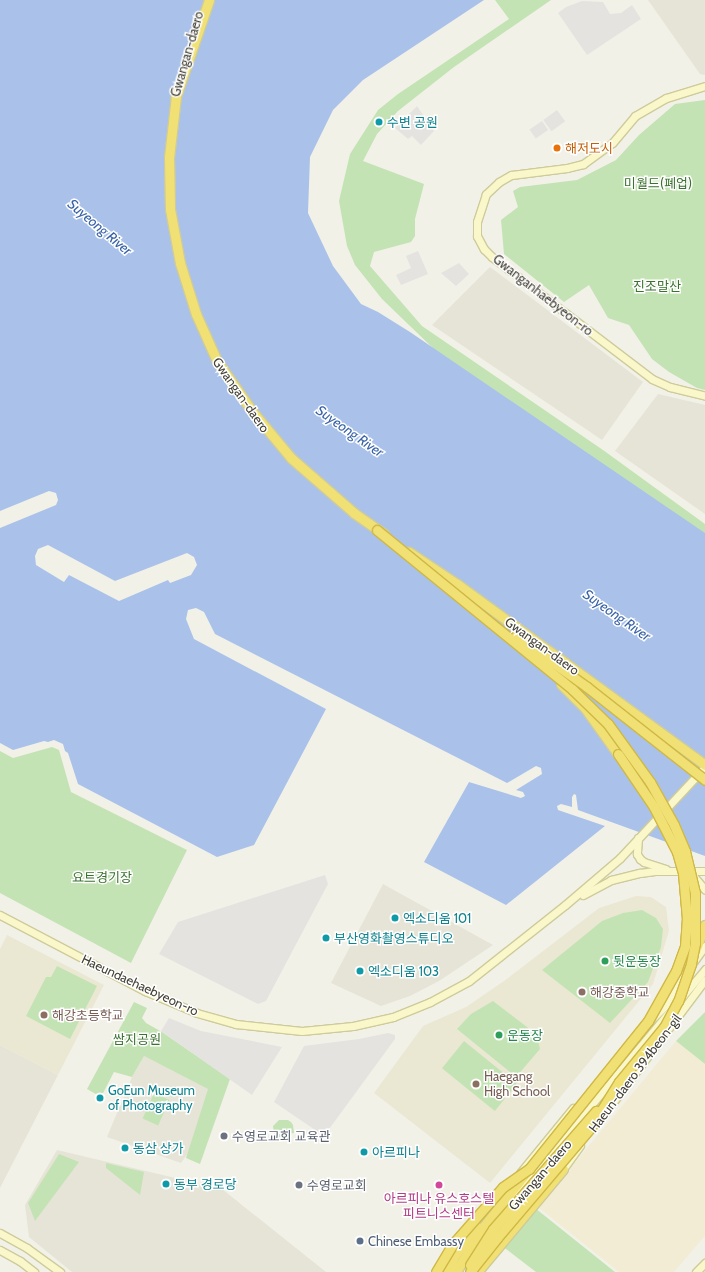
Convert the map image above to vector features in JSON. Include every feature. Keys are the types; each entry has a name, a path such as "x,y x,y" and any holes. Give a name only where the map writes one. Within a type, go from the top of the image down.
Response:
{"highway":[{"name":"Gwangan-daero","path":"203,0 173,96 169,158 169,210 176,256 194,313 216,362 250,412 290,459 353,514 467,600 587,687 705,780"},
{"name":"Gwangan-daero","path":"209,0 176,96 170,157 170,209 180,263 196,314 217,361 252,411 286,452 354,513 457,584 705,766"},
{"name":"Gwangan-daero","path":"377,530 572,689 608,724 650,782 674,825 685,850 696,893 694,943 691,964"},
{"name":"Gwangan-daero","path":"456,1272 480,1231 648,1021 676,971 685,946 687,919 683,873 677,852 654,807 606,736 575,698 556,679 467,600"},
{"path":"470,1272 591,1127 620,1082 664,1027 678,1001 705,925"},
{"name":"Gwangan-daero","path":"466,1272 493,1229 563,1151 620,1082"},
{"path":"436,1272 452,1245 503,1187 529,1169"},
{"path":"477,1272 563,1169"},
{"path":"447,1272 459,1249 509,1186"}],"main road":[{"name":"Gwanganhaebyeon-ro","path":"705,86 666,98 635,116 612,143 583,164 567,168 511,175 499,182 486,194 477,222 477,236 484,249 492,257 652,379 670,387 705,396"},
{"path":"565,905 620,858 705,766"},
{"path":"638,838 637,854 640,859 644,862 673,871"},
{"path":"687,870 705,890"},
{"path":"565,905 611,880 655,871 705,871"},
{"name":"Haeundaehaebyeon-ro","path":"0,915 140,988 197,1013 236,1024 302,1031 353,1026 393,1017 430,1002 469,981 565,905"},
{"path":"653,1018 705,946"},
{"name":"Haeun-daero 394beon-gil","path":"509,1186 554,1129 600,1076 653,1018 705,968"},
{"name":"Haeun-daero 394beon-gil","path":"461,1272 492,1222 705,968"},
{"name":"Haeun-daero 394beon-gil","path":"492,1222 518,1206 545,1177 563,1169 702,986 705,980"},
{"name":"Haeun-daero 394beon-gil","path":"634,1039 654,1030"},
{"name":"Haeun-daero 394beon-gil","path":"596,1099 600,1076"},
{"path":"545,1177 554,1129"},
{"path":"0,1233 27,1248 60,1272"},
{"path":"0,1250 20,1261 34,1272"},
{"path":"696,1272 705,1263"}],"shaded area":[{"path":"648,0 705,0 705,75 700,74"},
{"path":"582,1 603,2 610,14 621,13 632,5 641,19 587,55 558,13 566,7"},
{"path":"417,106 434,131 421,145 412,136 408,139 395,128"},
{"path":"557,110 565,121 551,131 543,120"},
{"path":"542,121 548,130 536,139 530,129"},
{"path":"418,251 428,274 401,285 396,275 411,268 406,256"},
{"path":"459,263 469,274 456,286 441,273"},
{"path":"490,267 643,382 602,440 432,325"},
{"path":"658,394 705,405 705,514 615,451"},
{"path":"325,875 328,884 266,1001 258,1004 159,954 178,922"},
{"path":"383,884 493,945 439,981 410,996 381,1006 331,983"},
{"path":"636,896 651,897 666,907 669,931 653,984 490,1183 374,1093 423,1026 466,1007 504,981 599,908"},
{"name":"해강초등학교","path":"7,935 104,985 58,1075 0,1045 0,949"},
{"path":"169,1018 201,1031 282,1047 252,1095 161,1031"},
{"path":"388,1033 395,1035 395,1039 324,1136 274,1102 304,1046 359,1039"},
{"path":"676,1041 705,1064 705,1236 674,1272 619,1272 538,1207"},
{"path":"0,1045 58,1075 0,1188"},
{"path":"144,1056 209,1089 188,1153 181,1163 107,1137 132,1077"},
{"path":"57,1150 222,1189 326,1272 72,1272 29,1237 25,1205"}],"green space":[{"path":"495,0 551,0 454,67 398,111 377,134 363,161 424,184 415,219 415,236 411,242 374,252 370,266 422,326 603,450 705,524 705,539 437,352 382,299 355,265 347,246 339,201 350,154 378,110 398,94 509,19"},
{"path":"705,100 705,390 697,388 669,372 652,359 629,325 608,318 589,285 564,302 504,254 501,220 518,207 513,191 520,187 577,180 616,160 639,135 675,104"},
{"name":"요트경기장","path":"52,747 59,750 71,792 187,850 131,963 0,893 0,751 13,758"},
{"name":"뒷운동장","path":"642,910 656,918 663,929 661,947 648,982 610,1023 542,970 602,921 623,913"},
{"path":"57,966 97,986 70,1039 26,1016 46,977 51,977"},
{"name":"운동장","path":"493,1001 531,1030 538,1040 540,1049 516,1077 457,1029 471,1014"},
{"name":"쌈지공원","path":"134,1002 147,1008 142,1018 146,1023 162,1032 230,1079 200,1164 186,1158 208,1089 144,1056 132,1077 114,1072 101,1097 87,1089"},
{"path":"705,1012 705,1064 676,1041"},
{"path":"464,1041 517,1084 495,1111 442,1068"},
{"path":"154,1093 170,1100 158,1125 143,1119"},
{"path":"279,1120 288,1120 291,1122 294,1133 286,1134 278,1138 274,1134 273,1126"},
{"path":"59,1154 79,1162 35,1221 28,1203"},
{"path":"106,1163 144,1172 140,1195 106,1168"},
{"path":"535,1208 615,1272 536,1272 502,1246"}],"water":[{"name":"Suyeong River","path":"0,0 484,0 363,80 333,110 310,157 308,213 333,266 361,304 378,312 410,332 705,533 705,856 578,810 576,795 574,794 572,797 572,807 561,804 557,806 558,810 605,826 506,905 424,862 469,782 521,798 525,796 523,792 516,790 542,774 541,768 536,766 507,783 215,634 204,612 196,608 188,610 186,619 194,639 326,709 254,845 217,857 78,784 68,753 65,751 63,744 54,740 48,742 44,741 13,750 0,743 0,528 56,505 58,500 56,493 49,491 0,511","holes":["48,545 115,581 187,553 194,557 197,565 191,575 170,583 168,580 119,601 69,575 64,582 36,565 35,556 38,549"]}],"place":[{"name":"수변 공원","path":"379,122"},
{"name":"해저도시","path":"557,148"},
{"name":"엑소디움 101","path":"395,918"},
{"name":"부산영화촬영스튜디오","path":"326,938"},
{"name":"뒷운동장","path":"605,961"},
{"name":"엑소디움 103","path":"360,971"},
{"name":"해강중학교","path":"582,992"},
{"name":"해강초등학교","path":"44,1015"},
{"name":"운동장","path":"499,1035"},
{"name":"Haegang High School","path":"476,1084"},
{"name":"GoEun Museum of Photography","path":"100,1098"},
{"name":"수영로교회 교육관","path":"224,1136"},
{"name":"동삼 상가","path":"125,1148"},
{"name":"아르피나","path":"364,1152"},
{"name":"동부 경로당","path":"166,1184"},
{"name":"수영로교회","path":"299,1185"},
{"name":"아르피나 유스호스텔 피트니스센터","path":"439,1185"},
{"name":"Chinese Embassy","path":"360,1241"}],"park label":[{"name":"미월드(폐업)","path":"658,183"},
{"name":"진조말산","path":"657,286"}]}
